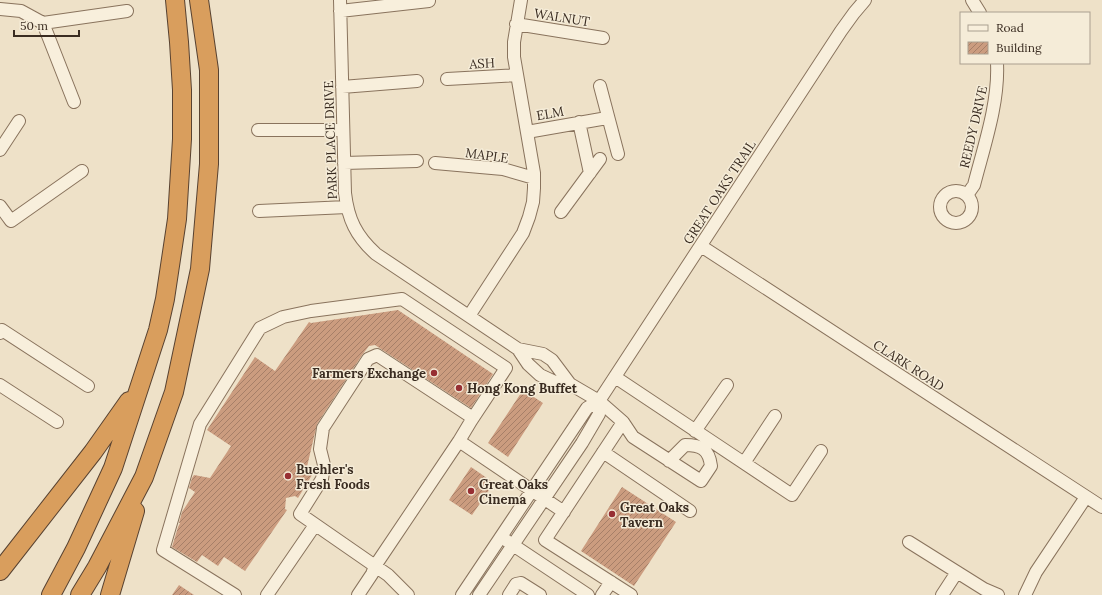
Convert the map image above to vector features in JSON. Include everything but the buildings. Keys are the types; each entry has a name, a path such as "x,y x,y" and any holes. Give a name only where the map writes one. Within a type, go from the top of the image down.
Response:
{"highway":[{"path":"51,595 76,548 114,468 158,330 177,219 181,171 182,98 175,0"},
{"path":"110,595 144,477 174,392 200,269 209,164 209,70 200,0"},
{"path":"0,571 92,452 139,388"},
{"path":"80,595 97,567 144,477"}],"street":[{"path":"469,316 523,233 530,217 533,202 534,178 514,57 516,24 521,0"},
{"name":"GREAT OAKS TRAIL","path":"462,595 587,408 599,401 841,32 865,0"},
{"path":"972,0 979,12"},
{"path":"340,5 429,1"},
{"name":"PARK PLACE DRIVE","path":"340,5 344,163 347,207 355,229 366,245 376,254 518,349 528,364 540,375 555,382 570,384"},
{"path":"0,9 21,11 43,23 127,11"},
{"path":"43,23 74,102"},
{"name":"WALNUT","path":"516,24 603,38"},
{"name":"REEDY DRIVE","path":"967,195 974,185 996,97 998,80 997,64"},
{"name":"ASH","path":"447,79 517,75"},
{"path":"342,87 417,81"},
{"path":"600,86 607,118 618,154"},
{"name":"ELM","path":"526,132 607,118"},
{"path":"0,150 19,121"},
{"name":"ELM","path":"579,122 590,173"},
{"path":"258,130 343,130"},
{"path":"561,212 600,159"},
{"path":"344,163 417,161"},
{"name":"MAPLE","path":"435,163 503,169 534,178"},
{"path":"0,206 11,221 82,172"},
{"path":"259,211 347,207"},
{"name":"CLARK ROAD","path":"701,246 1102,507"},
{"path":"235,595 163,550 200,424 260,328 283,316 402,299 506,368 358,595"},
{"path":"0,333 2,330 88,386"},
{"name":"PARK PLACE DRIVE","path":"518,349 543,354 552,360 570,384 599,401 623,422 632,437 670,461"},
{"path":"408,595 376,566 300,514 322,479 324,465 320,449 323,428 368,359 377,355 470,416 471,421"},
{"path":"615,377 792,495 821,451"},
{"path":"0,385 57,422"},
{"path":"695,430 727,385"},
{"name":"GREAT OAKS TRAIL","path":"479,595 582,443 599,414 599,401"},
{"path":"744,463 775,416"},
{"path":"623,422 545,540 631,595"},
{"path":"459,441 564,512"},
{"path":"603,452 690,511"},
{"path":"1025,595 1036,572 1086,497"},
{"path":"266,595 314,525"},
{"path":"501,538 588,595"},
{"path":"909,542 984,589 998,595"},
{"path":"942,595 957,572"},
{"path":"602,595 611,582"},
{"path":"509,595 516,584 522,583 540,595"}],"place":[{"name":"Farmers Exchange","path":"434,373"},
{"name":"Hong Kong Buffet","path":"459,388"},
{"name":"Buehler's Fresh Foods","path":"288,476"},
{"name":"Great Oaks Cinema","path":"471,491"},
{"name":"Great Oaks Tavern","path":"612,514"}]}
